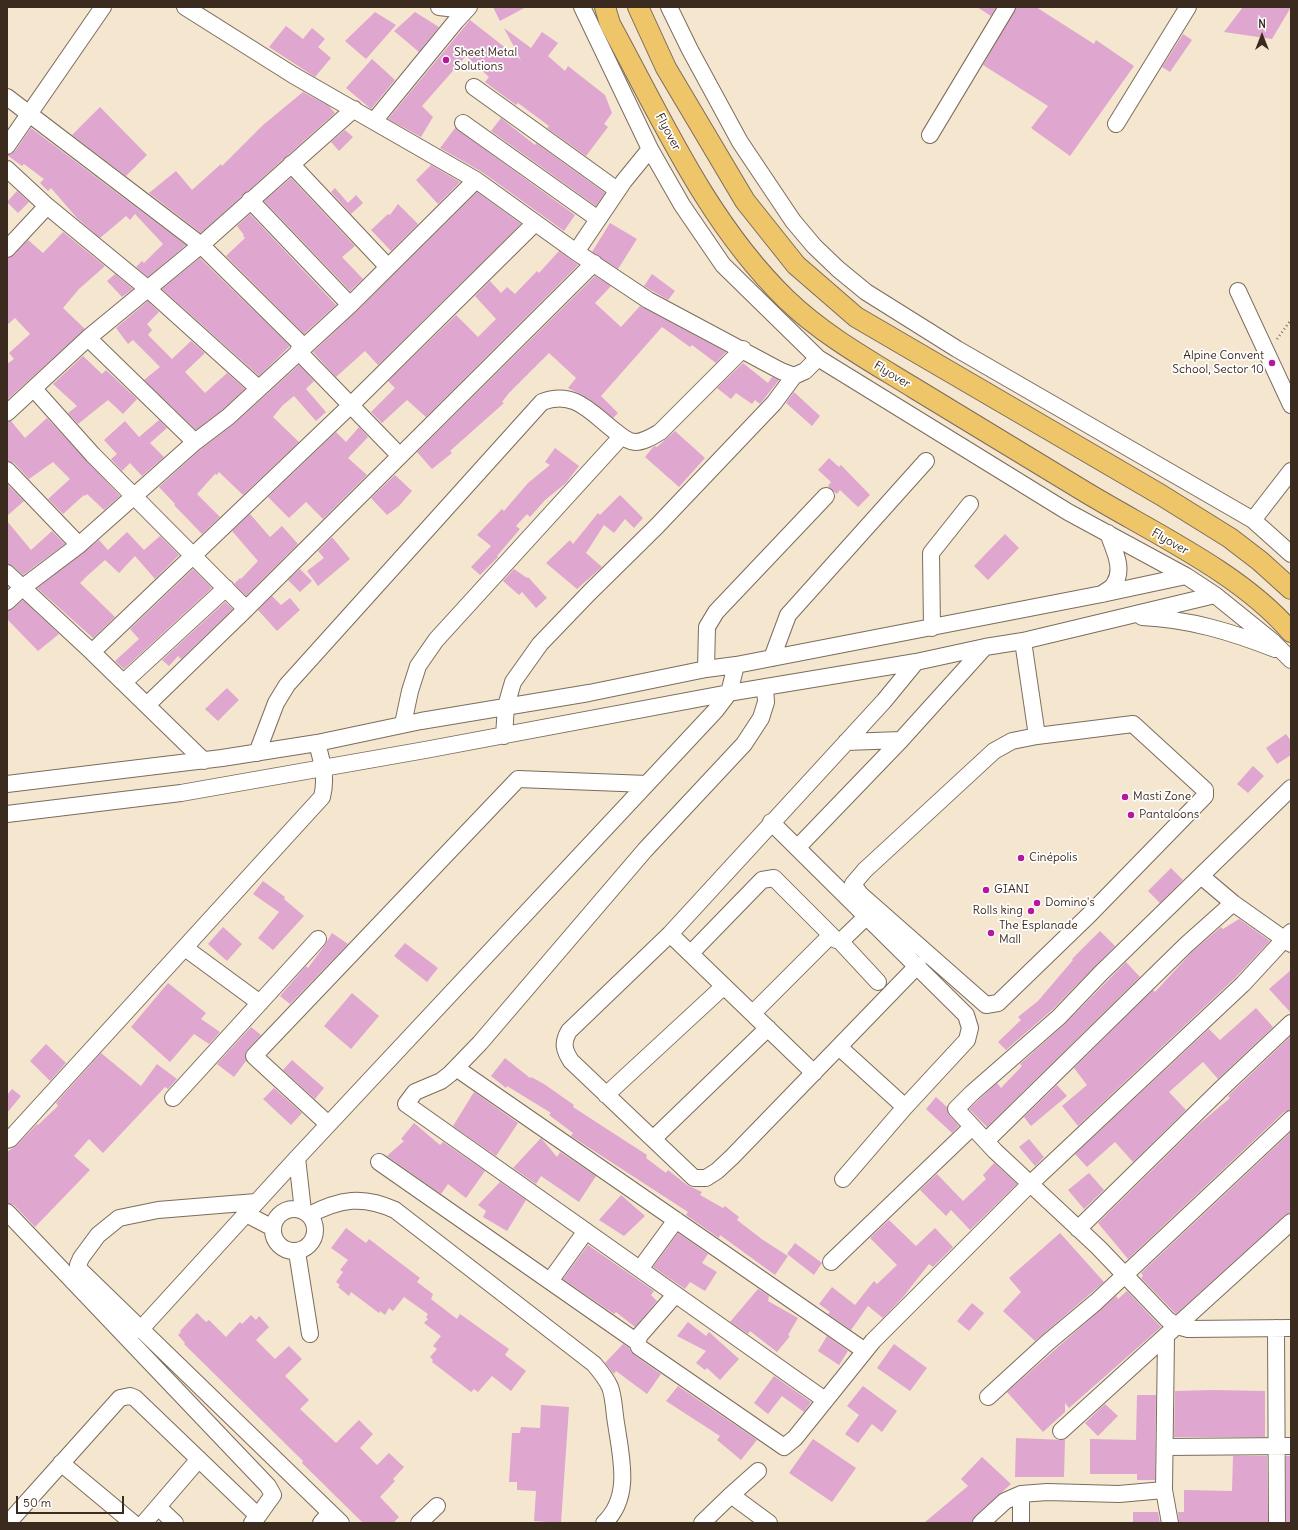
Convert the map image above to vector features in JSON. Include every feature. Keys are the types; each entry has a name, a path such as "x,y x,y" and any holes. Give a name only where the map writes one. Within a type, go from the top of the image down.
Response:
{"main road":[{"name":"Flyover","path":"605,7 610,24 700,190 732,235 787,300 850,349 1084,491 1217,569 1265,605 1291,632"},
{"path":"638,7 666,68 745,201 796,266 856,317 1161,495 1230,538 1260,561 1291,589"}],"street":[{"path":"7,146 103,7"},
{"path":"439,7 467,8"},
{"path":"582,7 650,149 682,205 723,265 818,358 1068,512 1186,576 1215,595 1272,641 1287,656"},
{"path":"669,7 690,50 740,142 793,221 814,246 838,269 866,292 957,349 1253,520 1291,554"},
{"path":"930,135 1007,7"},
{"path":"1116,124 1188,7"},
{"path":"374,121 467,8"},
{"path":"195,10 293,75 476,180 576,252 648,300 794,376"},
{"path":"474,87 618,190"},
{"path":"7,97 200,245 301,349 351,405 400,456"},
{"path":"7,413 88,338 200,245 354,109"},
{"path":"463,123 598,219"},
{"path":"576,252 618,190 650,149"},
{"path":"291,164 388,267"},
{"path":"7,170 47,206 148,289 258,388"},
{"path":"7,602 22,588 79,546 195,442 228,416 350,305 476,180"},
{"path":"250,200 350,305"},
{"path":"7,249 47,206"},
{"path":"92,652 351,405 535,223"},
{"path":"147,705 246,609 594,263"},
{"path":"1238,291 1291,405"},
{"path":"88,338 195,442"},
{"path":"257,753 276,703 286,685 542,402 552,398 565,397 576,401 621,437 634,442 649,439 660,432 743,349"},
{"path":"504,736 506,706 514,682 540,644 657,526 769,408 794,376 805,371 818,358"},
{"path":"34,389 93,455 136,496 246,609"},
{"path":"403,724 410,691 418,666 436,640 621,437"},
{"path":"772,658 788,614 926,461"},
{"path":"7,470 79,546"},
{"path":"1253,520 1291,471"},
{"path":"706,669 707,628 716,612 826,496"},
{"path":"932,628 931,553 970,504"},
{"path":"1102,594 1114,585 1118,576 1118,564 1108,533"},
{"path":"7,573 124,682 204,760"},
{"path":"7,784 257,753 317,743 403,724 589,693 706,669 736,665 932,628 1186,576"},
{"path":"124,682 226,588"},
{"path":"7,814 181,793 504,736 729,693 916,662 985,647 1023,641 1215,595"},
{"path":"1126,616 1156,618 1214,627 1287,656"},
{"path":"1023,641 1037,736"},
{"path":"797,848 901,740 985,647"},
{"path":"916,662 884,701 771,822 670,934 569,1031 565,1038 565,1052 571,1061 694,1178 706,1178 717,1171 732,1157 918,965"},
{"path":"140,1330 328,1124 716,710 729,693 736,665"},
{"path":"765,687 766,702 761,718 744,744 646,850 456,1068 441,1081 415,1092 406,1104 825,1400"},
{"path":"1133,724 1205,790 1205,796 1090,914 998,1003 986,1005 860,894 853,884 865,870 994,751 1012,741 1037,736 1133,724"},
{"path":"846,742 901,740"},
{"path":"7,1140 10,1139 322,797 325,784 324,768 317,743"},
{"path":"328,1124 254,1056 518,779 647,784"},
{"path":"1170,1523 1164,1490 1171,1332 1168,1320 1125,1274 1030,1184 972,1127 956,1109 972,1093 1059,1017 1291,788"},
{"path":"771,822 918,965 966,1015 970,1028 967,1040 905,1107 842,1179"},
{"path":"379,1162 637,1342 639,1347 784,1447 795,1438 864,1352 1030,1184 1183,1042 1289,939 1233,903 1201,876"},
{"path":"691,953 762,880 774,878 878,982"},
{"path":"986,1141 1186,945 1233,903"},
{"path":"835,938 842,940 867,916"},
{"path":"670,934 814,1073"},
{"path":"753,1014 835,938"},
{"path":"173,1098 318,939"},
{"path":"185,948 260,1003"},
{"path":"606,1095 724,986"},
{"path":"1078,1229 1222,1088 1291,1024"},
{"path":"653,1139 768,1028"},
{"path":"839,1046 905,1107"},
{"path":"456,1068 864,1352"},
{"path":"988,1397 1047,1343 1096,1302 1291,1119"},
{"path":"831,1262 972,1127"},
{"path":"297,1158 306,1213 316,1227 313,1240 304,1250 290,1252 279,1246 273,1234 273,1228 278,1216 284,1212 296,1209 306,1213 337,1202 354,1200 369,1201 395,1210 594,1364 604,1375 610,1388 622,1464 621,1491 617,1507 604,1523"},
{"path":"273,1228 251,1208 158,1210 134,1214 118,1218 98,1236 81,1258 78,1265 80,1270 331,1520"},
{"path":"7,1212 268,1486 273,1495 255,1519 200,1459 135,1398 130,1396 120,1398 8,1523"},
{"path":"640,1269 676,1220"},
{"path":"1061,1431 1291,1222"},
{"path":"550,1281 586,1231"},
{"path":"297,1252 310,1334"},
{"path":"637,1342 640,1335 675,1295"},
{"path":"1171,1332 1188,1329 1283,1328 1284,1496 1277,1523"},
{"path":"1165,1447 1284,1446"},
{"path":"144,1523 200,1459"},
{"path":"61,1463 133,1523"},
{"path":"702,1523 758,1471"},
{"path":"981,1523 1005,1501 1021,1494 1047,1492 1119,1494 1164,1490"},
{"path":"1021,1494 1021,1523"},
{"path":"731,1495 769,1523"},
{"path":"420,1523 436,1506"},
{"path":"158,1507 175,1523"}],"path":[{"path":"1280,345 1277,339 1291,320"}],"building":[{"path":"493,7 526,7 500,21"},
{"path":"977,7 996,7 991,16"},
{"path":"1016,7 1036,7 1094,44 1096,40 1134,66 1070,156 1031,128 1048,106 983,65"},
{"path":"1243,7 1291,7 1272,39 1224,32"},
{"path":"375,12 396,25 366,59 345,41"},
{"path":"415,12 439,27 419,52 394,31"},
{"path":"470,20 521,60 504,28 531,48 542,32 558,43 548,56 565,71 568,66 605,95 612,113 604,124 608,127 586,156 547,128 549,126 518,103 516,105 485,82 489,77 466,56 422,106 433,117 421,137 388,119"},
{"path":"286,26 303,39 312,28 325,39 318,47 331,58 315,77 269,47"},
{"path":"1183,34 1192,40 1170,72 1162,67"},
{"path":"372,59 395,80 371,109 346,88"},
{"path":"303,92 329,106 335,113 201,233 149,193 176,171 192,190 221,164 222,166 263,125"},
{"path":"100,107 147,155 126,176 72,135"},
{"path":"501,118 535,145 536,143 605,193 596,206 491,131"},
{"path":"31,128 186,245 148,277 136,267 142,261 144,263 163,244 135,214 130,220 126,216 100,238 77,218 51,188 48,191 40,183 44,179 24,164 22,166 7,155 15,151"},
{"path":"455,128 575,215 564,231 482,172 440,148"},
{"path":"345,130 353,137 339,151 331,142"},
{"path":"431,165 460,182 438,204 416,180"},
{"path":"291,178 355,246 342,257 363,279 350,291 264,201"},
{"path":"335,188 348,203 356,195 363,203 351,214 331,192"},
{"path":"17,191 29,202 18,213 7,202"},
{"path":"477,192 521,224 378,365 365,351 336,377 313,352 356,312"},
{"path":"398,204 418,224 391,251 371,230 388,214 390,215"},
{"path":"250,214 336,305 304,334 226,256 245,238 237,226"},
{"path":"610,223 637,239 618,269 592,252"},
{"path":"63,232 105,266 79,289 63,308 85,329 7,400 7,364 14,359 9,353 30,334 15,318 7,325 7,258 14,255 28,240 43,253"},
{"path":"559,251 578,265 426,417 407,400 382,423 371,412 395,388 388,381 456,315 478,337 496,319 475,296 490,281 501,293 507,287 515,294 537,271 539,273"},
{"path":"200,258 290,346 259,376 162,289"},
{"path":"115,274 133,289 122,297 107,281"},
{"path":"652,274 675,291 668,300 644,286"},
{"path":"595,276 611,286 595,303 621,327 640,306 726,352 716,363 692,345 690,347 662,327 601,396 618,413 613,418 588,398 568,388 576,378 549,353 509,393 502,402 504,403 450,451 452,453 432,469 417,452"},
{"path":"148,301 159,312 147,324 152,330 148,335 172,359 191,341 205,353 185,372 205,393 227,373 245,389 222,410 196,430 144,380 160,367 133,340 128,344 116,328"},
{"path":"83,356 102,374 106,370 137,399 123,414 108,400 78,424 68,413 77,406 53,384"},
{"path":"743,363 768,383 772,377 779,380 760,404 755,400 752,404 736,393 731,399 717,388"},
{"path":"299,365 314,381 306,389 326,412 316,421 294,396 283,405 273,417 299,442 243,495 219,472 217,475 215,474 197,494 220,517 202,534 159,487 201,449 234,424"},
{"path":"794,392 820,416 812,426 786,403"},
{"path":"47,418 120,496 104,510 87,494 63,514 48,499 70,479 53,462 29,479 14,463 7,461 7,422 11,421 25,438"},
{"path":"159,420 167,428 150,443 164,457 142,476 130,463 122,471 111,459 117,454 104,440 125,421 139,437"},
{"path":"359,427 368,437 348,458 367,475 323,519 306,502 289,518 268,497 336,432 346,442"},
{"path":"675,431 705,458 679,487 645,457 654,446 657,447"},
{"path":"555,448 579,466 566,483 545,500 530,517 527,514 516,526 520,529 497,556 498,557 480,575 471,567 491,546 477,535 502,509 504,511 528,483 550,465 545,462"},
{"path":"829,458 839,467 841,465 870,495 858,507 840,490 837,494 828,486 831,482 818,470"},
{"path":"395,475 412,491 399,506 387,515 371,498"},
{"path":"7,484 24,501 7,516"},
{"path":"620,495 643,518 634,528 625,519 614,533 604,525 586,553 602,567 577,589 546,563 570,540 573,544 598,513 600,515"},
{"path":"250,514 270,537 282,526 298,544 246,596 234,584 240,578 241,579 258,561 232,531"},
{"path":"7,521 31,550 52,531 65,544 23,575 13,566 7,564"},
{"path":"127,532 144,550 160,536 179,555 155,579 135,556 119,573 105,560 87,576 80,583 115,617 93,638 37,588 99,540 108,550"},
{"path":"1005,534 1019,548 988,580 974,566"},
{"path":"332,537 350,559 318,586 307,571 324,558 318,551"},
{"path":"193,569 212,588 124,669 115,661 139,639 130,629"},
{"path":"300,569 312,581 300,592 288,580"},
{"path":"514,569 527,578 528,577 547,598 536,608 522,592 519,595 503,581"},
{"path":"272,596 281,605 290,598 300,610 277,631 258,610"},
{"path":"23,600 59,634 38,651 7,619 7,611 13,609"},
{"path":"225,602 233,609 181,659 178,656 169,666 162,660"},
{"path":"227,688 239,700 218,721 205,709"},
{"path":"1286,734 1291,741 1291,755 1277,764 1266,748"},
{"path":"1253,766 1264,776 1248,793 1237,784"},
{"path":"1171,868 1183,880 1160,903 1148,891"},
{"path":"263,881 285,897 284,899 304,916 273,950 258,938 279,912 253,894"},
{"path":"1239,919 1270,941 1236,977 1078,1126 1062,1106 1087,1085 1074,1068 1153,990 1155,992 1192,952 1221,927 1223,929"},
{"path":"223,927 242,944 227,961 208,944"},
{"path":"1100,931 1115,946 1052,1010 1006,1050 998,1042 1021,1020 1018,1017 1038,1001 1073,960 1072,959"},
{"path":"332,933 348,944 290,1004 280,996 306,966 308,968"},
{"path":"405,943 438,968 427,982 394,956"},
{"path":"1126,962 1140,977 987,1127 969,1109 997,1083 1001,1088 1022,1066 1020,1064 1065,1024"},
{"path":"1291,970 1291,1013 1269,989"},
{"path":"168,983 206,1013 201,1019 220,1032 209,1044 194,1034 170,1062 131,1027"},
{"path":"352,993 379,1016 351,1049 324,1026"},
{"path":"1256,1008 1273,1027 1218,1079 1203,1062 1169,1092 1186,1110 1133,1162 1115,1142 1087,1167 1075,1154 1209,1029 1220,1040"},
{"path":"251,1027 261,1035 247,1050 245,1054 246,1061 234,1077 217,1064"},
{"path":"1291,1036 1291,1110 1284,1112 1128,1259 1098,1223 1198,1125 1230,1098 1228,1096"},
{"path":"46,1044 66,1063 50,1081 30,1061"},
{"path":"101,1053 141,1086 157,1064 177,1079 168,1089 165,1087 103,1153 89,1139 74,1156 90,1170 35,1227 14,1205 7,1203 7,1152 17,1145 37,1124 38,1125 58,1106 56,1103"},
{"path":"505,1058 530,1078 531,1077 544,1084 574,1105 573,1107 647,1155 646,1158 666,1173 668,1170 687,1185 702,1192 700,1195 723,1208 725,1206 739,1217 737,1220 763,1240 788,1256 775,1275 720,1235 719,1238 686,1215 688,1212 571,1136 573,1133 549,1115 551,1113 507,1086 506,1088 491,1076"},
{"path":"292,1060 324,1088 315,1099 283,1070"},
{"path":"1057,1085 1067,1096 1031,1126 1024,1117"},
{"path":"274,1088 302,1113 291,1125 263,1099"},
{"path":"12,1089 21,1096 7,1113 7,1095"},
{"path":"474,1092 518,1123 496,1156 453,1126"},
{"path":"936,1097 947,1107 949,1115 959,1126 952,1133 926,1109"},
{"path":"414,1123 440,1145 443,1142 485,1171 466,1198 448,1184 441,1194 387,1156 404,1141 401,1139"},
{"path":"1291,1132 1291,1212 1285,1215 1176,1314 1141,1278 1143,1276 1141,1273"},
{"path":"541,1138 557,1157 560,1152 596,1176 579,1202 541,1176 536,1184 513,1168"},
{"path":"1029,1139 1044,1157 1035,1166 1019,1147"},
{"path":"994,1163 1017,1184 970,1230 951,1210 946,1216 920,1190 937,1174 963,1201 986,1179 983,1175"},
{"path":"1089,1173 1104,1190 1084,1209 1068,1190"},
{"path":"500,1182 526,1200 507,1231 483,1217 486,1211 478,1205"},
{"path":"621,1195 645,1216 624,1236 599,1220"},
{"path":"889,1220 916,1246 935,1228 953,1247 933,1267 929,1264 903,1297 883,1318 868,1306 851,1330 828,1314 830,1312 819,1304 832,1287 855,1305 874,1281 877,1284 897,1265 870,1238"},
{"path":"346,1228 366,1243 369,1239 420,1278 417,1282 433,1294 431,1299 457,1319 460,1314 509,1349 505,1355 526,1371 511,1391 492,1376 478,1392 474,1389 471,1392 432,1362 433,1360 430,1357 437,1349 433,1346 441,1336 424,1323 428,1319 426,1317 428,1314 404,1297 393,1311 389,1308 385,1315 380,1311 379,1313 351,1292 349,1296 338,1287 340,1285 336,1282 343,1272 340,1270 348,1260 331,1248"},
{"path":"678,1233 708,1254 702,1263 717,1272 705,1291 690,1282 685,1289 653,1267"},
{"path":"1060,1233 1104,1282 1035,1341 1003,1311 1021,1292 1009,1278"},
{"path":"795,1243 822,1263 814,1275 787,1254"},
{"path":"588,1245 654,1291 651,1295 657,1301 635,1327 616,1312 614,1314 563,1279"},
{"path":"758,1289 769,1296 768,1301 798,1318 788,1335 790,1336 777,1352 750,1331 748,1334 730,1322"},
{"path":"1127,1291 1161,1327 1069,1408 1065,1403 1065,1412 1043,1432 1007,1392 1116,1296 1118,1299"},
{"path":"972,1303 984,1313 969,1331 957,1321"},
{"path":"197,1313 206,1322 209,1320 226,1337 240,1322 242,1324 251,1315 256,1320 259,1316 269,1327 256,1340 275,1359 289,1346 302,1359 285,1376 309,1400 300,1409 336,1443 359,1420 373,1434 360,1448 377,1465 389,1453 404,1467 393,1479 395,1481 380,1497 399,1517 393,1523 363,1523 302,1463 303,1461 184,1344 185,1343 178,1335"},
{"path":"688,1322 706,1336 709,1332 739,1359 720,1380 707,1368 705,1370 696,1363 706,1351 677,1336"},
{"path":"827,1336 848,1351 839,1365 818,1351"},
{"path":"623,1344 629,1348 634,1355 661,1374 647,1394 616,1371 614,1374 605,1363"},
{"path":"894,1344 927,1368 910,1391 877,1368"},
{"path":"774,1376 811,1402 804,1412 782,1396 768,1414 754,1403"},
{"path":"678,1386 757,1440 741,1460 717,1440 720,1436 666,1401"},
{"path":"863,1386 897,1411 882,1432 872,1424 858,1443 845,1434 859,1415 847,1406"},
{"path":"1175,1391 1265,1391 1265,1437 1174,1437"},
{"path":"1137,1395 1156,1395 1155,1480 1137,1480 1137,1474 1090,1474 1090,1439 1136,1440"},
{"path":"1105,1404 1118,1416 1098,1436 1085,1423"},
{"path":"541,1405 569,1407 561,1523 534,1521 536,1491 517,1490 517,1482 509,1482 512,1433 520,1433 521,1427 540,1428"},
{"path":"1016,1438 1065,1440 1064,1477 1015,1477"},
{"path":"813,1439 856,1468 832,1502 789,1473"},
{"path":"1233,1456 1267,1456 1268,1523 1179,1523 1178,1512 1184,1512 1184,1490 1232,1491"},
{"path":"1286,1456 1291,1456 1291,1523 1286,1523"},
{"path":"982,1457 1011,1484 975,1516 972,1523 924,1523 968,1486 961,1479"},
{"path":"1133,1512 1158,1512 1160,1523 1133,1523"}],"place":[{"name":"Sheet Metal Solutions","path":"446,60"},
{"name":"Alpine Convent School, Sector 10","path":"1272,363"},
{"name":"Masti Zone","path":"1125,797"},
{"name":"Pantaloons","path":"1131,815"},
{"name":"Cinépolis","path":"1021,858"},
{"name":"GIANI","path":"986,890"},
{"name":"Domino's","path":"1037,903"},
{"name":"Rolls king","path":"1031,911"},
{"name":"The Esplanade Mall","path":"991,933"}]}
